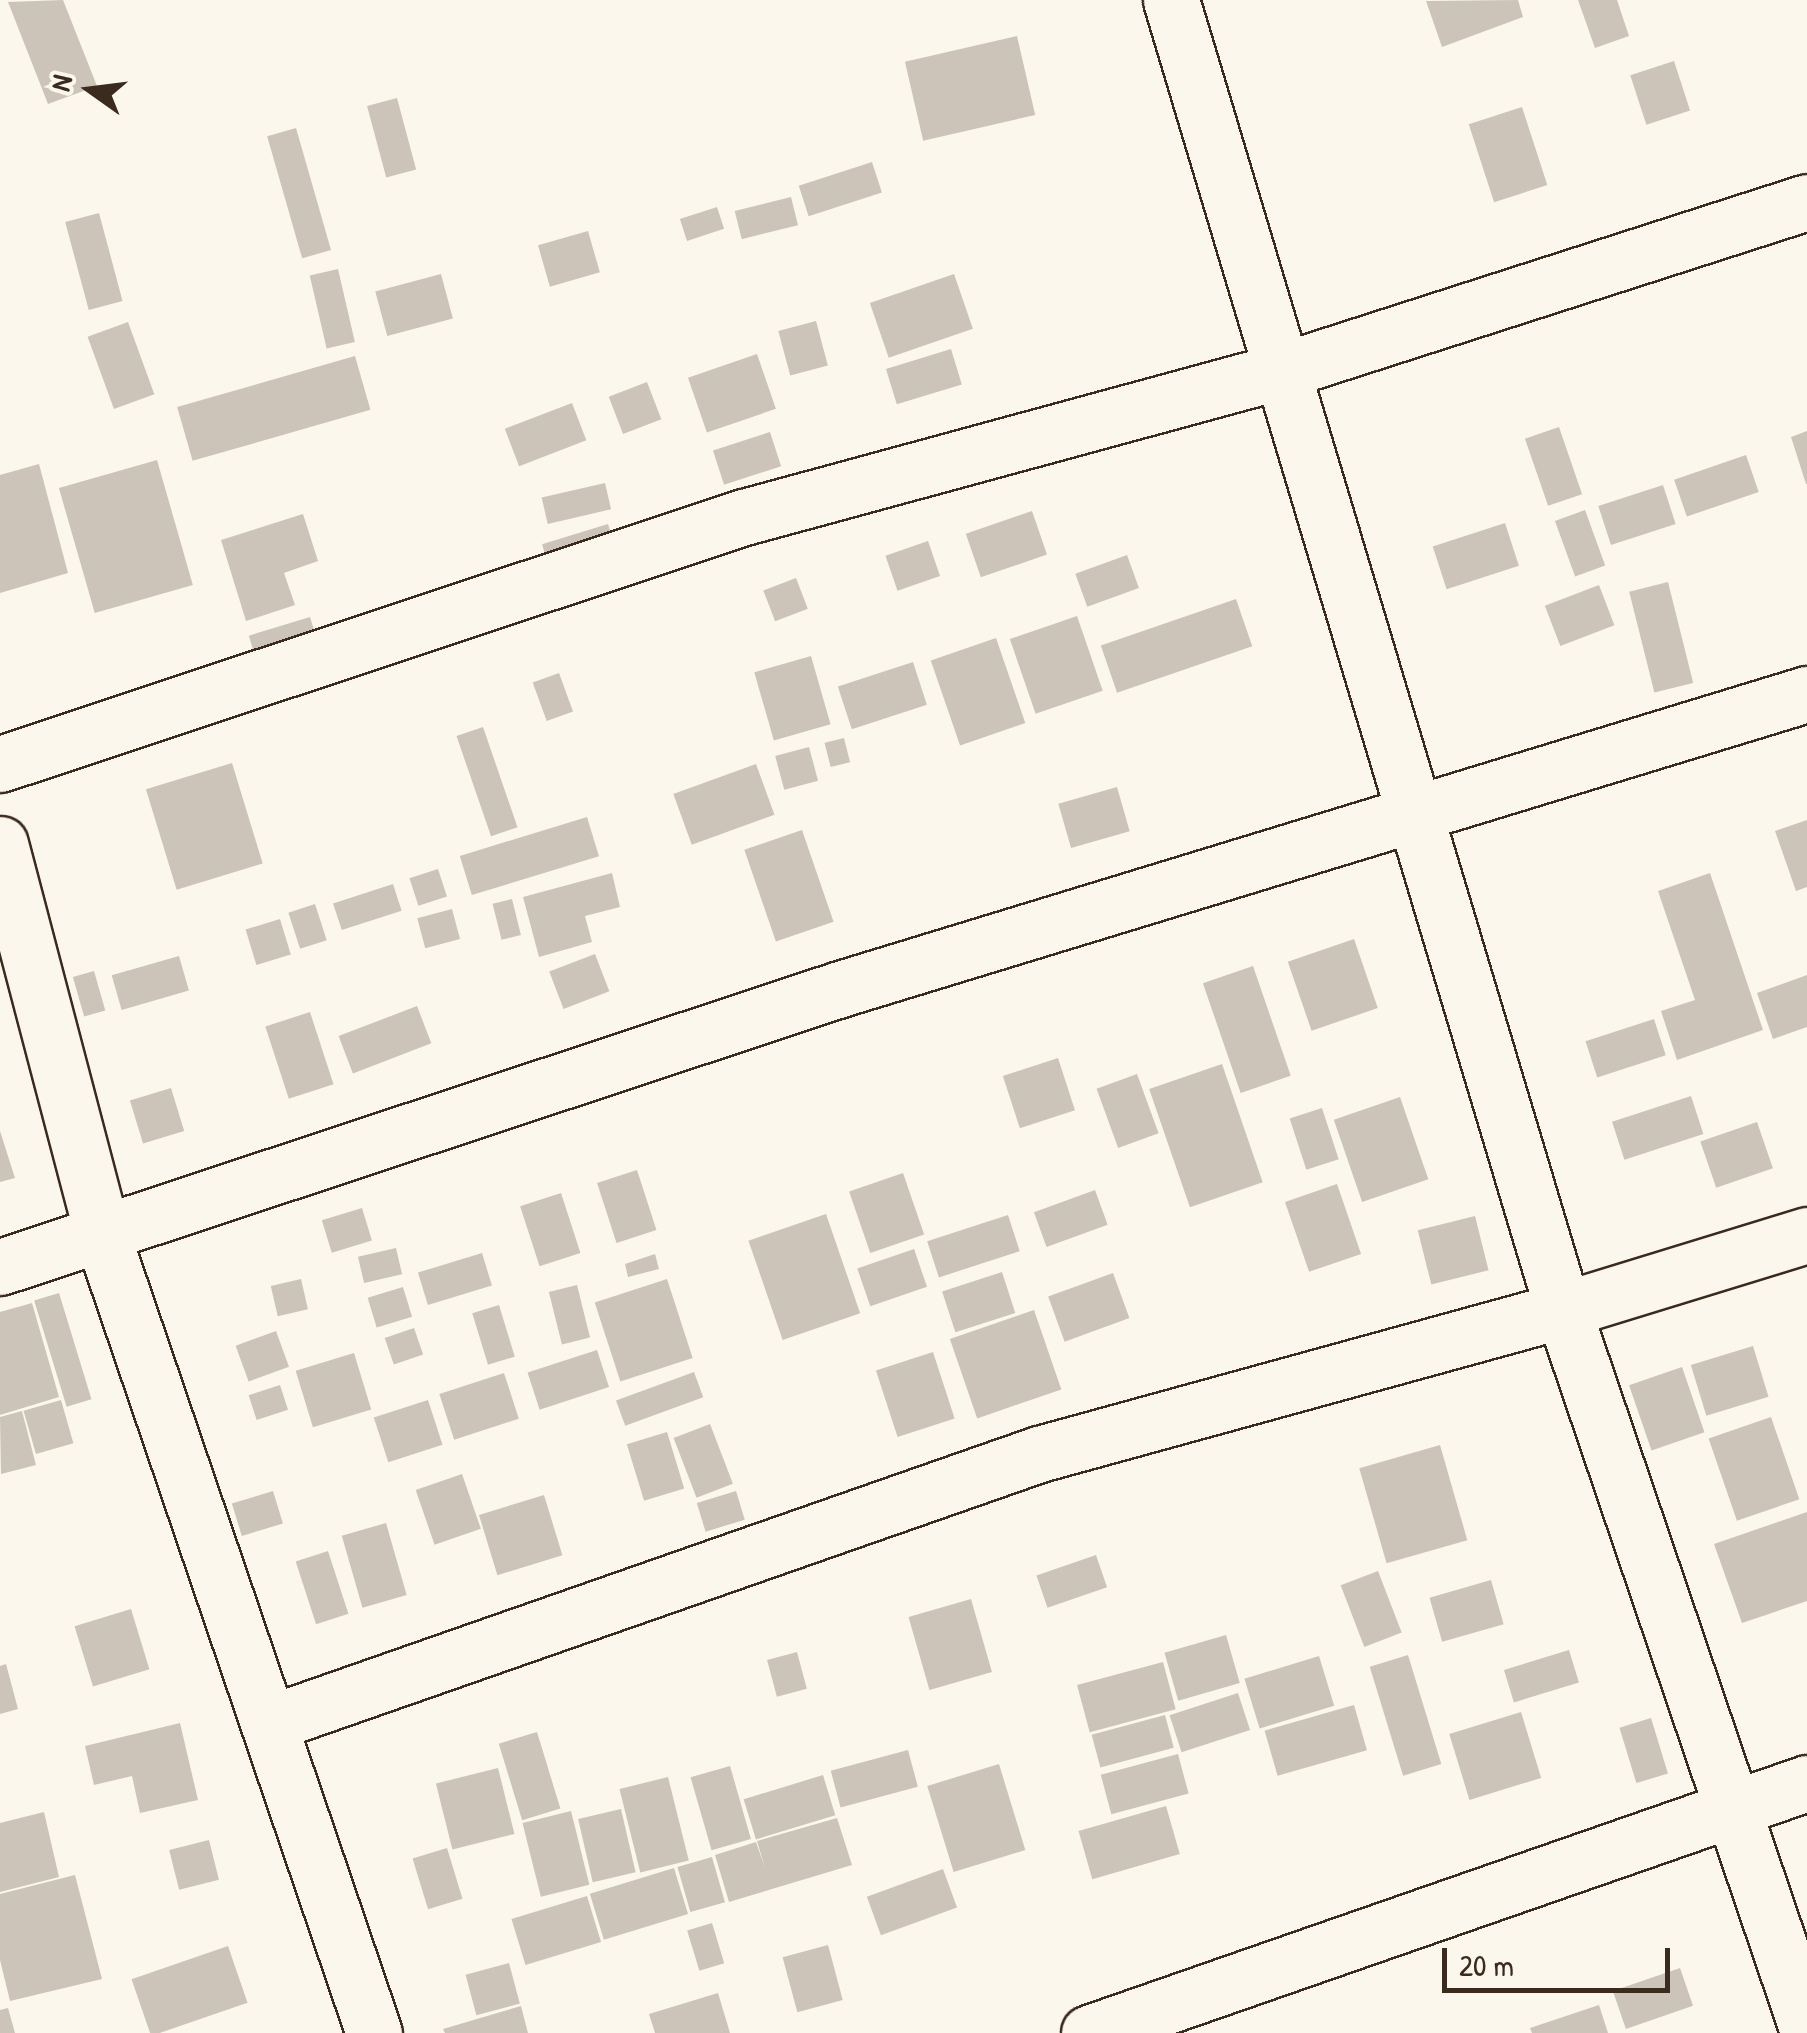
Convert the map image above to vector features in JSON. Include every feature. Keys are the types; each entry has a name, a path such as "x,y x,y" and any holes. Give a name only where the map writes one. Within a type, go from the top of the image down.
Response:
{"street":[{"path":"1170,0 1412,818 1563,1310 1807,2028"},
{"path":"0,764 744,517 1282,371 1807,202"},
{"path":"0,1266 103,1238 840,989 1412,818 1807,694"},
{"path":"0,844 103,1238 374,2033"},
{"path":"270,1724 1039,1454 1563,1310 1807,1235"},
{"path":"1089,2033 1734,1806 1807,1784"}],"building":[{"path":"63,0 97,86 48,104 8,2"},
{"path":"1518,0 1523,17 1442,47 1426,1"},
{"path":"1578,0 1617,0 1629,36 1595,48"},
{"path":"1017,36 1035,115 923,141 905,62"},
{"path":"1674,61 1690,110 1646,125 1630,75"},
{"path":"397,98 416,169 386,178 367,106"},
{"path":"1522,107 1547,185 1494,202 1469,124"},
{"path":"296,128 331,250 302,258 267,136"},
{"path":"872,162 882,192 809,216 799,186"},
{"path":"791,197 798,225 742,239 735,211"},
{"path":"717,207 724,229 687,241 680,219"},
{"path":"99,213 123,301 89,310 65,222"},
{"path":"588,231 600,272 550,287 538,245"},
{"path":"338,269 355,342 327,349 310,276"},
{"path":"441,274 453,318 387,336 375,292"},
{"path":"954,274 973,329 889,358 870,303"},
{"path":"816,321 828,365 790,376 778,331"},
{"path":"128,322 154,394 114,409 88,337"},
{"path":"951,349 962,384 897,404 886,369"},
{"path":"757,354 776,409 707,433 688,378"},
{"path":"355,356 370,410 193,461 177,407"},
{"path":"647,382 661,419 623,434 609,397"},
{"path":"572,403 586,440 519,466 505,429"},
{"path":"1559,427 1582,494 1548,506 1525,439"},
{"path":"1807,431 1807,484 1806,484 1791,437"},
{"path":"770,432 781,466 724,485 713,451"},
{"path":"1746,455 1759,492 1687,517 1674,480"},
{"path":"157,460 193,585 95,613 59,488"},
{"path":"39,464 68,573 0,593 0,475"},
{"path":"605,483 611,509 548,524 542,498"},
{"path":"1663,485 1676,524 1611,545 1598,506"},
{"path":"1585,510 1605,565 1575,576 1555,521"},
{"path":"1032,511 1047,554 981,577 966,534"},
{"path":"303,514 318,561 284,573 295,605 246,621 221,540"},
{"path":"1505,523 1519,566 1447,589 1433,546"},
{"path":"608,524 615,547 549,567 542,544"},
{"path":"928,541 940,576 897,591 885,556"},
{"path":"1127,555 1139,588 1087,607 1075,574"},
{"path":"796,578 808,609 775,621 763,591"},
{"path":"1668,582 1693,683 1654,693 1629,592"},
{"path":"1599,585 1614,625 1560,646 1545,606"},
{"path":"1236,599 1252,646 1117,693 1101,646"},
{"path":"1077,616 1103,691 1036,714 1010,639"},
{"path":"310,617 321,652 260,671 249,636"},
{"path":"996,638 1025,723 960,746 931,660"},
{"path":"811,656 831,724 774,741 754,672"},
{"path":"913,662 927,705 852,729 838,686"},
{"path":"559,673 573,712 547,721 533,683"},
{"path":"483,727 518,827 491,836 457,736"},
{"path":"844,738 850,762 831,767 825,743"},
{"path":"809,747 818,781 784,790 775,756"},
{"path":"232,763 263,863 177,890 146,789"},
{"path":"756,764 774,815 692,845 673,794"},
{"path":"1117,787 1130,831 1071,848 1058,804"},
{"path":"587,817 599,856 472,895 460,856"},
{"path":"1807,820 1807,887 1796,891 1775,831"},
{"path":"802,830 834,922 776,942 744,850"},
{"path":"438,869 447,897 418,906 409,878"},
{"path":"612,873 620,907 585,916 592,942 539,957 523,897"},
{"path":"1710,873 1763,1030 1677,1060 1661,1011 1695,1000 1658,891"},
{"path":"393,884 402,911 342,930 333,903"},
{"path":"512,899 521,935 502,940 493,904"},
{"path":"315,904 327,940 300,949 288,913"},
{"path":"452,909 460,939 425,948 417,918"},
{"path":"280,919 291,954 256,965 246,930"},
{"path":"1354,939 1378,1008 1312,1031 1288,962"},
{"path":"595,954 609,991 564,1009 549,972"},
{"path":"179,956 189,991 122,1010 112,975"},
{"path":"1253,966 1291,1076 1241,1093 1203,983"},
{"path":"94,971 105,1010 84,1016 73,977"},
{"path":"1807,975 1807,1027 1773,1039 1757,993"},
{"path":"417,1006 431,1043 353,1073 339,1036"},
{"path":"310,1012 333,1084 289,1099 265,1027"},
{"path":"1654,1019 1666,1055 1597,1077 1586,1041"},
{"path":"1058,1058 1075,1110 1020,1128 1003,1076"},
{"path":"1222,1064 1263,1182 1190,1207 1149,1089"},
{"path":"1137,1074 1159,1133 1118,1148 1097,1089"},
{"path":"171,1088 184,1131 143,1144 130,1101"},
{"path":"1691,1096 1703,1134 1624,1160 1612,1122"},
{"path":"1400,1097 1428,1179 1362,1202 1334,1120"},
{"path":"1322,1108 1339,1159 1306,1170 1290,1119"},
{"path":"1757,1122 1773,1168 1716,1188 1700,1142"},
{"path":"0,1131 15,1178 0,1182"},
{"path":"637,1170 656,1230 617,1243 597,1183"},
{"path":"903,1173 924,1234 870,1253 849,1192"},
{"path":"1337,1184 1361,1254 1309,1272 1285,1202"},
{"path":"1095,1190 1108,1225 1047,1247 1034,1212"},
{"path":"561,1193 580,1253 540,1266 520,1206"},
{"path":"362,1208 372,1241 332,1253 322,1220"},
{"path":"826,1214 860,1313 783,1340 748,1241"},
{"path":"1008,1215 1020,1251 939,1277 927,1241"},
{"path":"1475,1216 1489,1270 1431,1285 1418,1230"},
{"path":"396,1248 402,1274 364,1283 358,1257"},
{"path":"914,1249 927,1287 870,1306 857,1269"},
{"path":"482,1253 492,1286 428,1305 418,1273"},
{"path":"655,1254 659,1269 628,1277 625,1264"},
{"path":"1002,1272 1015,1313 955,1332 942,1291"},
{"path":"1113,1273 1129,1318 1065,1342 1048,1297"},
{"path":"301,1279 308,1309 278,1316 271,1286"},
{"path":"667,1279 693,1358 620,1381 595,1302"},
{"path":"577,1285 590,1337 562,1344 549,1292"},
{"path":"403,1287 412,1317 377,1327 368,1298"},
{"path":"59,1293 91,1399 67,1407 34,1301"},
{"path":"32,1303 59,1397 0,1415 0,1312"},
{"path":"499,1305 515,1357 488,1365 472,1313"},
{"path":"1034,1310 1061,1389 977,1418 950,1339"},
{"path":"414,1328 423,1354 394,1365 385,1338"},
{"path":"276,1331 289,1367 249,1381 236,1346"},
{"path":"1753,1346 1768,1397 1706,1416 1691,1365"},
{"path":"597,1350 609,1387 540,1410 528,1373"},
{"path":"933,1352 955,1419 898,1437 876,1371"},
{"path":"354,1353 371,1409 313,1427 296,1371"},
{"path":"1682,1367 1704,1432 1652,1450 1629,1385"},
{"path":"694,1372 703,1397 625,1426 616,1400"},
{"path":"504,1373 519,1419 454,1440 439,1394"},
{"path":"280,1385 288,1410 257,1420 249,1395"},
{"path":"61,1400 73,1443 36,1454 24,1411"},
{"path":"428,1400 443,1445 388,1462 374,1418"},
{"path":"22,1411 36,1465 1,1474 0,1417"},
{"path":"1771,1417 1799,1499 1737,1521 1709,1438"},
{"path":"710,1424 733,1484 697,1498 674,1438"},
{"path":"667,1432 684,1488 644,1501 627,1444"},
{"path":"1440,1445 1467,1540 1387,1563 1359,1468"},
{"path":"462,1474 481,1529 435,1545 416,1490"},
{"path":"273,1491 283,1524 242,1536 232,1504"},
{"path":"736,1491 745,1520 706,1532 697,1503"},
{"path":"544,1495 562,1555 497,1575 479,1515"},
{"path":"1807,1512 1807,1601 1742,1623 1714,1544"},
{"path":"386,1523 407,1595 362,1608 342,1536"},
{"path":"328,1551 348,1614 316,1624 296,1562"},
{"path":"1096,1555 1107,1587 1048,1608 1036,1576"},
{"path":"1378,1571 1402,1633 1364,1647 1341,1585"},
{"path":"1491,1580 1504,1624 1442,1642 1429,1598"},
{"path":"971,1599 992,1672 929,1690 909,1617"},
{"path":"131,1609 149,1669 93,1686 75,1626"},
{"path":"1226,1635 1240,1683 1178,1701 1164,1653"},
{"path":"1569,1650 1579,1683 1514,1702 1504,1670"},
{"path":"797,1652 807,1689 777,1697 767,1660"},
{"path":"1408,1655 1441,1764 1403,1776 1370,1667"},
{"path":"1319,1656 1334,1706 1260,1729 1244,1679"},
{"path":"1163,1662 1176,1709 1090,1732 1077,1685"},
{"path":"6,1664 18,1709 0,1714 0,1666"},
{"path":"1238,1693 1250,1730 1182,1752 1170,1715"},
{"path":"1354,1705 1367,1750 1278,1776 1265,1731"},
{"path":"1521,1712 1541,1778 1469,1800 1449,1734"},
{"path":"1165,1715 1174,1748 1100,1768 1092,1735"},
{"path":"1651,1718 1668,1773 1636,1783 1619,1728"},
{"path":"180,1723 198,1800 140,1813 132,1776 94,1785 85,1746"},
{"path":"537,1732 560,1809 522,1820 499,1744"},
{"path":"908,1750 918,1787 841,1807 831,1771"},
{"path":"1178,1754 1189,1794 1111,1814 1101,1775"},
{"path":"999,1764 1025,1850 954,1872 927,1786"},
{"path":"730,1766 751,1839 712,1850 691,1777"},
{"path":"498,1768 514,1834 452,1849 436,1783"},
{"path":"823,1775 835,1815 756,1839 744,1799"},
{"path":"668,1777 689,1860 640,1873 619,1789"},
{"path":"1166,1806 1180,1854 1092,1879 1079,1831"},
{"path":"621,1809 636,1872 593,1882 578,1819"},
{"path":"571,1811 589,1885 541,1897 522,1823"},
{"path":"44,1812 59,1877 0,1892 0,1823"},
{"path":"837,1818 852,1865 729,1902 715,1855 756,1842 765,1868 757,1841"},
{"path":"209,1840 219,1880 179,1890 169,1850"},
{"path":"447,1848 462,1899 428,1909 413,1859"},
{"path":"712,1857 725,1902 690,1912 677,1867"},
{"path":"674,1868 688,1914 604,1940 590,1894"},
{"path":"943,1869 957,1908 881,1935 867,1897"},
{"path":"75,1875 102,1979 10,2001 0,1960 0,1894"},
{"path":"587,1896 601,1942 525,1965 511,1919"},
{"path":"712,1923 724,1963 699,1971 687,1931"},
{"path":"828,1945 843,2000 797,2012 783,1957"},
{"path":"228,1946 248,2003 150,2033 132,1979"},
{"path":"509,1963 520,2004 476,2015 466,1975"},
{"path":"1680,1968 1693,2006 1626,2029 1613,1991"},
{"path":"718,1993 730,2033 655,2033 649,2014"},
{"path":"1599,2005 1608,2033 1532,2033 1530,2028"},
{"path":"521,2006 528,2033 445,2033 443,2029"},
{"path":"8,2008 15,2033 0,2033 0,2010"}]}
